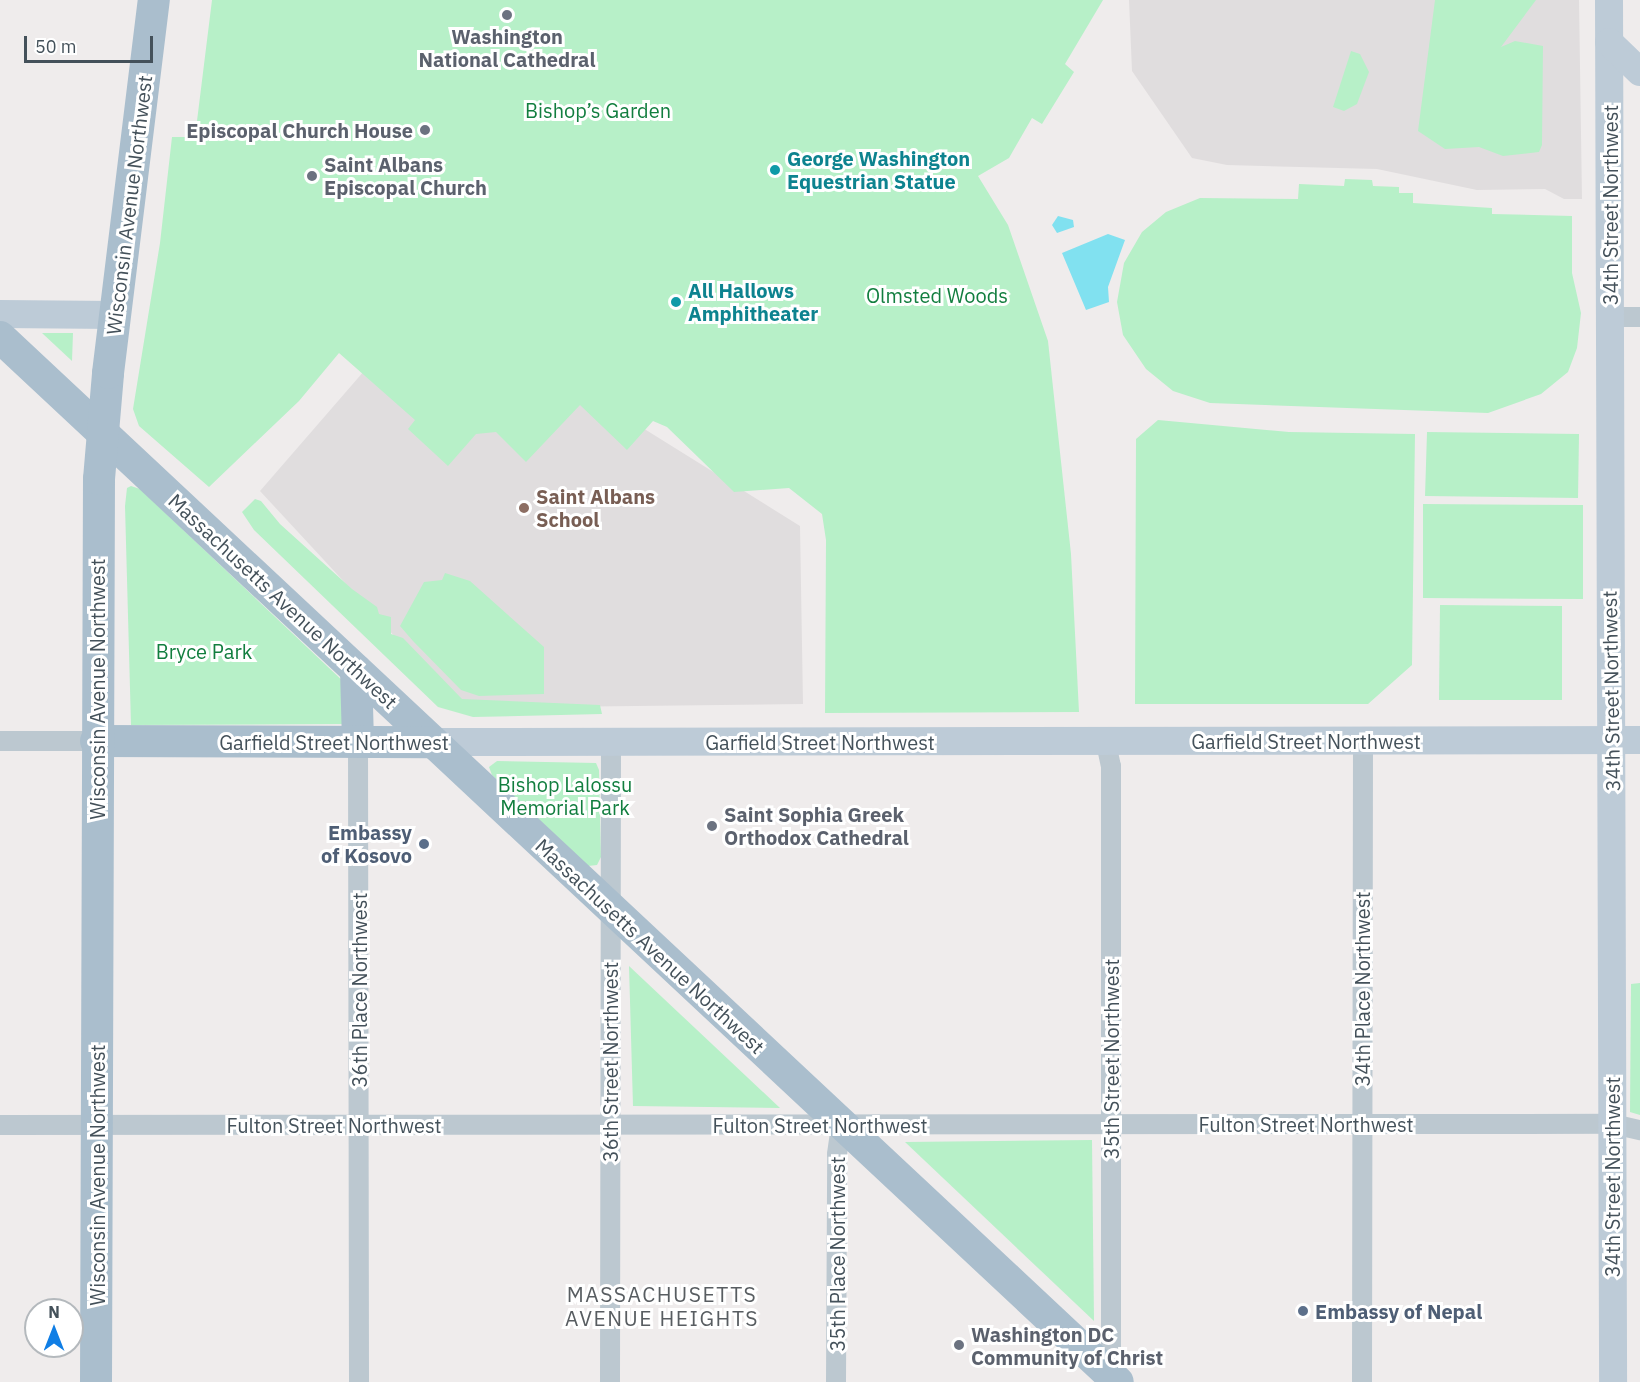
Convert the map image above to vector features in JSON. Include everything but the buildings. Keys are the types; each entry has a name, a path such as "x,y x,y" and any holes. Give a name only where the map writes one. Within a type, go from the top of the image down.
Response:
{"main road":[{"name":"Wisconsin Avenue Northwest","path":"96,1382 97,528 103,433 115,315 154,0"},
{"name":"34th Street Northwest","path":"1609,0 1612,1382"},
{"path":"1609,42 1640,72"},
{"path":"0,314 115,315"},
{"name":"Massachusetts Avenue Northwest","path":"0,337 1114,1379"},
{"path":"356,670 358,742"},
{"name":"Garfield Street Northwest","path":"96,741 1106,743 1640,740"}],"street":[{"path":"1610,317 1640,317"},
{"name":"Garfield Street Northwest","path":"0,741 96,741"},
{"name":"34th Place Northwest","path":"1362,1382 1363,741"},
{"name":"36th Place Northwest","path":"358,742 360,1125 358,1382"},
{"name":"36th Street Northwest","path":"610,1382 611,742"},
{"name":"35th Street Northwest","path":"1106,743 1111,766 1114,1379"},
{"name":"Fulton Street Northwest","path":"0,1125 1612,1124 1640,1130"},
{"name":"35th Place Northwest","path":"837,1382 837,1161 841,1126"}],"shaded area":[{"path":"1129,0 1579,0 1582,199 1564,199 1545,189 1477,190 1377,169 1227,165 1192,158 1132,71"},
{"name":"Saint Albans School","path":"485,314 630,420 800,526 803,704 461,708 260,491 371,363"}],"green space":[{"path":"212,0 1103,0 1065,64 1074,72 1042,124 1032,118 1009,158 978,176 1008,225 1048,341 1071,554 1079,712 825,713 826,540 822,514 789,488 734,492 667,427 653,421 627,450 580,405 526,462 496,432 476,434 448,466 408,429 415,420 339,353 299,401 209,487 139,426 133,409 160,243 172,137 195,137"},
{"path":"1435,0 1536,0 1501,47 1515,41 1543,46 1542,145 1539,152 1503,156 1479,147 1445,149 1418,131"},
{"path":"1351,51 1360,54 1369,72 1357,104 1344,111 1333,107"},
{"path":"1345,179 1372,180 1373,186 1399,187 1399,193 1413,193 1413,203 1492,208 1492,214 1572,216 1572,273 1581,313 1577,348 1568,372 1541,394 1488,413 1210,403 1173,391 1146,369 1123,335 1117,302 1124,263 1142,232 1166,212 1200,198 1298,199 1299,184 1344,186"},
{"path":"42,333 73,333 72,361"},
{"path":"1158,420 1289,432 1415,434 1412,665 1368,704 1135,704 1136,439"},
{"path":"1427,432 1579,434 1578,498 1425,496"},
{"name":"Bryce Park","path":"131,486 140,489 346,684 347,724 131,725 125,506 127,488"},
{"path":"255,499 261,501 280,524 352,589 377,607 379,614 391,617 391,634 403,638 462,699 600,705 602,714 473,717 438,707 254,530 242,512"},
{"path":"1423,504 1583,505 1583,599 1423,598"},
{"path":"445,573 470,581 544,647 544,694 479,696 461,690 400,626 424,582 442,580"},
{"path":"1440,605 1562,606 1562,700 1439,700"},
{"name":"Bishop Lalossu Memorial Park","path":"497,761 596,763 599,770 601,857 597,865 588,866 492,775 489,767"},
{"path":"629,966 780,1108 633,1106"},
{"path":"1640,983 1640,1115 1630,1112 1631,984"},
{"path":"1092,1140 1094,1321 905,1142"}],"water":[{"path":"1058,216 1073,220 1074,227 1057,233 1052,225"},
{"path":"1108,234 1125,240 1108,287 1109,302 1086,310 1062,253"}],"place":[{"name":"Washington National Cathedral","path":"507,15"},
{"name":"Episcopal Church House","path":"425,130"},
{"name":"George Washington Equestrian Statue","path":"775,170"},
{"name":"Saint Albans Episcopal Church","path":"312,176"},
{"name":"All Hallows Amphitheater","path":"676,302"},
{"name":"Saint Albans School","path":"524,508"},
{"name":"Saint Sophia Greek Orthodox Cathedral","path":"712,826"},
{"name":"Embassy of Kosovo","path":"424,844"},
{"name":"Embassy of Nepal","path":"1303,1311"},
{"name":"Washington DC Community of Christ","path":"959,1345"}],"district":[{"name":"MASSACHUSETTS AVENUE HEIGHTS","path":"662,1306"}],"park label":[{"name":"Bishop’s Garden","path":"598,110"},
{"name":"Olmsted Woods","path":"937,295"}]}
